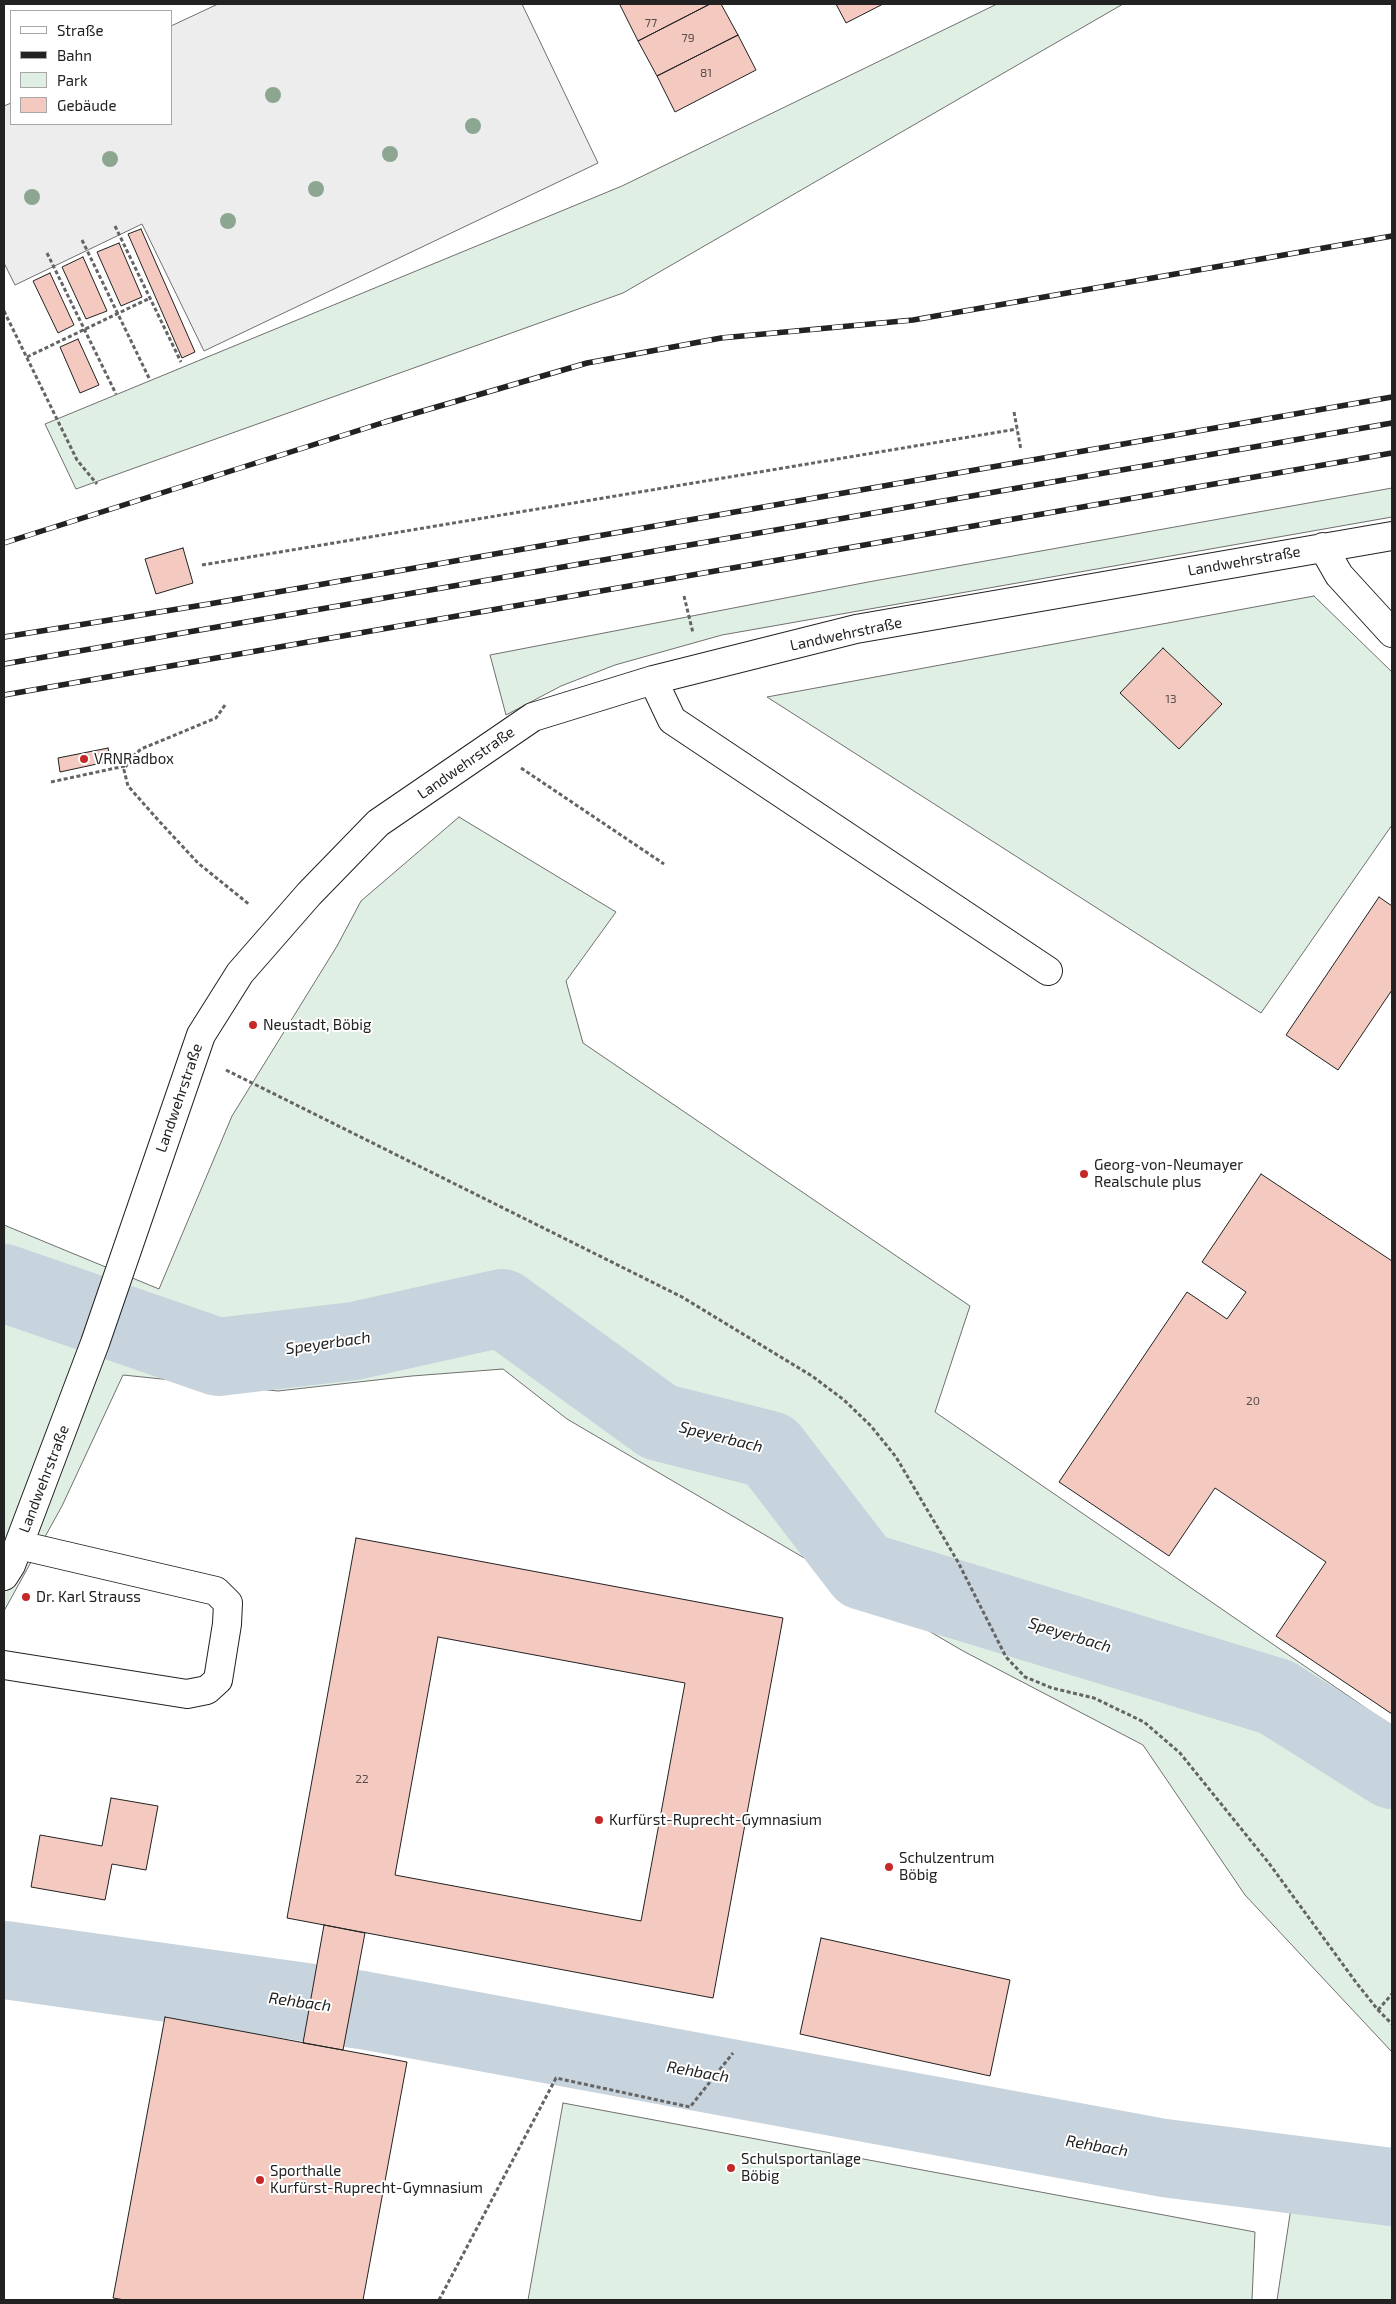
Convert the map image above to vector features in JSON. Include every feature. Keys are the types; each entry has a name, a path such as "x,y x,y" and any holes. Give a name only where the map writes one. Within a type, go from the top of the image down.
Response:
{"street":[{"name":"Landwehrstraße","path":"4,1576 11,1565 19,1545 95,1343 201,1035 240,974 309,894 378,823 533,717 653,680 856,630 1392,536"},
{"path":"1323,547 1340,575 1392,633"},
{"path":"653,680 672,720 1048,971"},
{"path":"4,1665 187,1694 207,1690 218,1680 226,1624 228,1604 216,1592 19,1545"}],"path":[{"path":"115,226 181,362"},
{"path":"82,240 149,378"},
{"path":"47,252 116,394"},
{"path":"27,358 150,298"},
{"path":"4,311 78,460 97,484"},
{"path":"1014,412 1021,450"},
{"path":"202,565 1017,430"},
{"path":"684,596 694,633"},
{"path":"225,705 216,718 141,749 124,770 128,786 198,863 278,929"},
{"path":"489,746 664,864"},
{"path":"51,782 126,766"},
{"path":"193,1055 256,1084 682,1297 812,1376 858,1413 896,1457 958,1562 1006,1657 1025,1677 1052,1688 1094,1698 1144,1722 1180,1753 1268,1862 1378,2010 1392,2024"},
{"path":"1378,2010 1392,1994"},
{"path":"440,2300 556,2078 690,2107 733,2053"}],"green space":[{"path":"997,4 1123,4 623,293 76,489 45,424 622,186"},
{"path":"1392,488 1392,517 722,635 615,665 561,686 506,715 490,655 868,582"},
{"path":"1314,596 1392,672 1392,825 1261,1013 767,697"},
{"path":"459,817 616,912 566,981 583,1043 970,1306 935,1412 1392,1726 1392,2052 1245,1895 1143,1745 963,1651 567,1419 503,1369 412,1376 278,1391 123,1375 62,1506 4,1611 4,1225 159,1289 232,1116 337,946 361,901"},
{"name":"Schulsportanlage Böbig","path":"563,2103 1255,2232 1252,2300 528,2300"},
{"path":"1293,2195 1392,2218 1392,2300 1277,2300"}],"shaded area":[{"path":"218,4 522,4 598,163 204,351 142,224 15,285 4,263 4,106 10,103 10,125 172,125 172,26"}],"building":[{"path":"710,4 638,41 620,5"},
{"path":"710,4 721,4 738,35 657,76 638,41"},
{"path":"836,4 883,4 846,23"},
{"path":"738,35 756,70 675,112 657,76"},
{"path":"141,229 195,352 182,358 128,234"},
{"path":"119,243 142,297 121,306 97,252"},
{"path":"83,257 107,311 86,319 62,267"},
{"path":"50,273 74,325 58,333 33,281"},
{"path":"78,339 99,385 80,393 60,347"},
{"path":"183,548 193,583 156,594 145,559"},
{"path":"1163,648 1222,704 1179,749 1120,693"},
{"name":"VRNRadbox","path":"108,748 111,761 60,772 58,758"},
{"path":"1379,897 1392,906 1392,990 1338,1070 1286,1035"},
{"path":"1261,1174 1392,1261 1392,1714 1276,1636 1326,1562 1215,1488 1169,1556 1059,1482 1187,1292 1227,1319 1246,1292 1202,1262"},
{"path":"356,1538 783,1618 713,1998 287,1918","holes":["438,1637 685,1683 641,1921 395,1875"]},
{"path":"111,1798 158,1806 146,1870 112,1864 105,1900 31,1887 40,1835 102,1846"},
{"path":"324,1925 365,1933 343,2050 303,2043"},
{"path":"821,1938 1010,1980 990,2076 800,2034"},
{"name":"Sporthalle Kurfürst-Ruprecht-Gymnasium","path":"165,2017 407,2062 363,2300 125,2300 113,2298"}],"waterway":[{"name":"Speyerbach","path":"4,1283 218,1357 354,1341 502,1308 659,1422 770,1450 863,1571 1276,1697 1392,1770"},
{"name":"Rehbach","path":"4,1960 362,2010 1164,2158 1392,2187"}],"railway":[{"path":"4,543 385,422 587,363 721,338 913,320 1392,236"},
{"path":"4,637 209,604 1392,397"},
{"path":"4,664 1392,423"},
{"path":"4,695 1392,453"}],"place":[{"name":"VRNRadbox","path":"84,759"},
{"name":"Neustadt, Böbig","path":"253,1025"},
{"name":"Georg-von-Neumayer Realschule plus","path":"1084,1174"},
{"name":"Dr. Karl Strauss","path":"26,1597"},
{"name":"Kurfürst-Ruprecht-Gymnasium","path":"599,1820"},
{"name":"Schulzentrum Böbig","path":"889,1867"},
{"name":"Schulsportanlage Böbig","path":"731,2168"},
{"name":"Sporthalle Kurfürst-Ruprecht-Gymnasium","path":"260,2180"}]}
